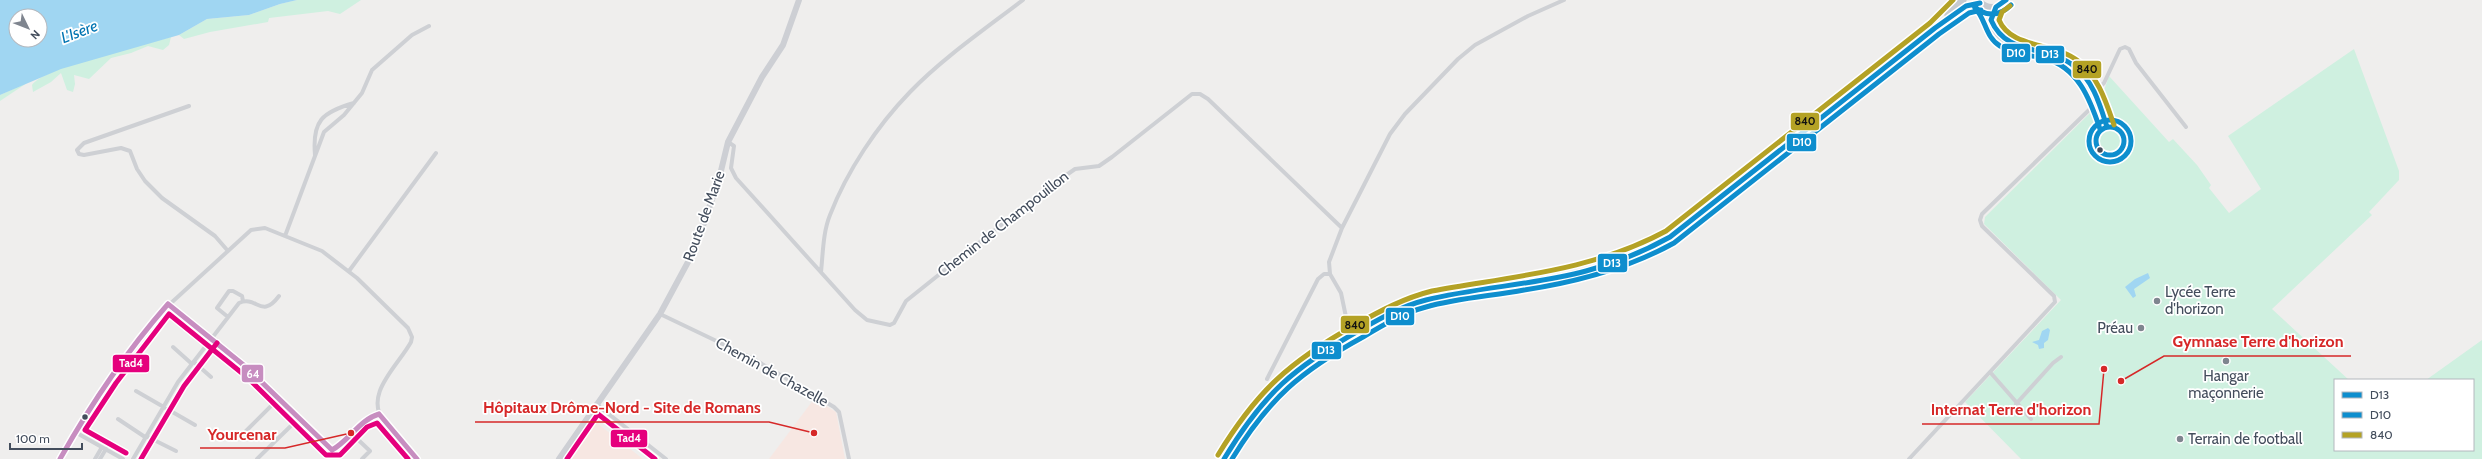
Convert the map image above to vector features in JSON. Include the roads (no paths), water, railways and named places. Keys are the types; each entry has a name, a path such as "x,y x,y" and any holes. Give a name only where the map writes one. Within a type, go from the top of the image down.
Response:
{"main road":[{"path":"1935,28 1963,0"},
{"path":"1224,459 1250,416 1276,385 1302,364 1353,334 1394,312 1422,301 1594,271 1646,251 1670,237 1935,28 1966,6 1981,3 1996,7 2006,0"}],"street":[{"name":"Route de Marie","path":"559,459 660,314 695,248 719,179 728,142 762,77 783,45 799,0"},
{"path":"821,272 830,215 853,169 893,112 927,76 1023,0"},
{"path":"1353,334 1346,317 1341,293 1330,274 1331,252 1390,134 1405,114 1458,59 1481,41 1528,16 1564,0"},
{"path":"1909,459 2056,300 1982,226 1980,220 1982,214 2090,109 2100,103 2085,76 2073,65 2050,53 2003,40 1996,34 1981,3"},
{"path":"1990,20 1996,7"},
{"path":"285,236 324,132 354,103 362,93 372,70 412,35 429,26"},
{"path":"2095,92 2104,83 2120,49 2125,47 2129,50 2136,63 2186,127"},
{"name":"Chemin de Champouillon","path":"821,272 867,320 890,325 894,323 906,301 1044,190 1075,169 1099,166 1112,158 1192,94 1200,94 1208,99 1342,228"},
{"path":"315,158 316,128 325,114 354,103"},
{"path":"189,106 84,143 77,150 79,154 84,155 121,148 130,151 139,173 145,181 162,198 215,236 228,251"},
{"path":"728,142 734,146 731,168 736,178 821,272"},
{"path":"349,271 436,153"},
{"path":"60,459 75,432 110,379 168,304 251,230 260,228 322,251 349,271 408,328 412,337 408,347 382,385 377,397 379,414 417,459"},
{"path":"1267,379 1318,279 1324,274 1330,274"},
{"path":"228,317 217,308 229,291 233,291 242,296 243,301"},
{"path":"133,459 164,406 193,363 239,303 243,301 265,307 270,306 279,296"},
{"path":"168,304 211,340 246,366 332,450"},
{"name":"Chemin de Chazelle","path":"660,314 752,358 834,407 839,412 849,459"},
{"path":"173,347 211,377"},
{"path":"2016,404 2053,363 2062,357"},
{"path":"1990,372 2016,404 2031,419"},
{"path":"136,391 164,406 195,426"},
{"path":"246,431 279,398"},
{"path":"596,404 666,459"},
{"path":"328,459 332,450 339,446 363,421 379,414"},
{"path":"257,459 299,418"},
{"path":"118,419 146,436 176,451"},
{"path":"75,432 123,459"},
{"path":"352,433 370,451 362,459"},
{"path":"95,459 104,448"},
{"path":"100,459 104,448"}],"water":[{"name":"L'Isère","path":"0,0 297,0 280,4 249,15 207,19 179,35 61,69 0,95"},
{"path":"2148,273 2150,278 2134,289 2136,296 2133,298 2125,287 2135,279"},
{"path":"2048,328 2050,330 2048,340 2044,343 2044,348 2039,349 2038,345 2032,342 2039,340 2042,331"}],"place":[{"name":"Lycée Terre d'horizon","path":"2157,301"},
{"name":"Préau","path":"2141,328"},
{"name":"Hangar maçonnerie","path":"2226,361"},
{"name":"Internat Terre d'horizon","path":"2104,369"},
{"name":"Gymnase Terre d'horizon","path":"2121,381"},
{"name":"Yourcenar","path":"351,433"},
{"name":"Hôpitaux Drôme-Nord - Site de Romans","path":"814,433"},
{"name":"Terrain de football","path":"2180,439"}]}
